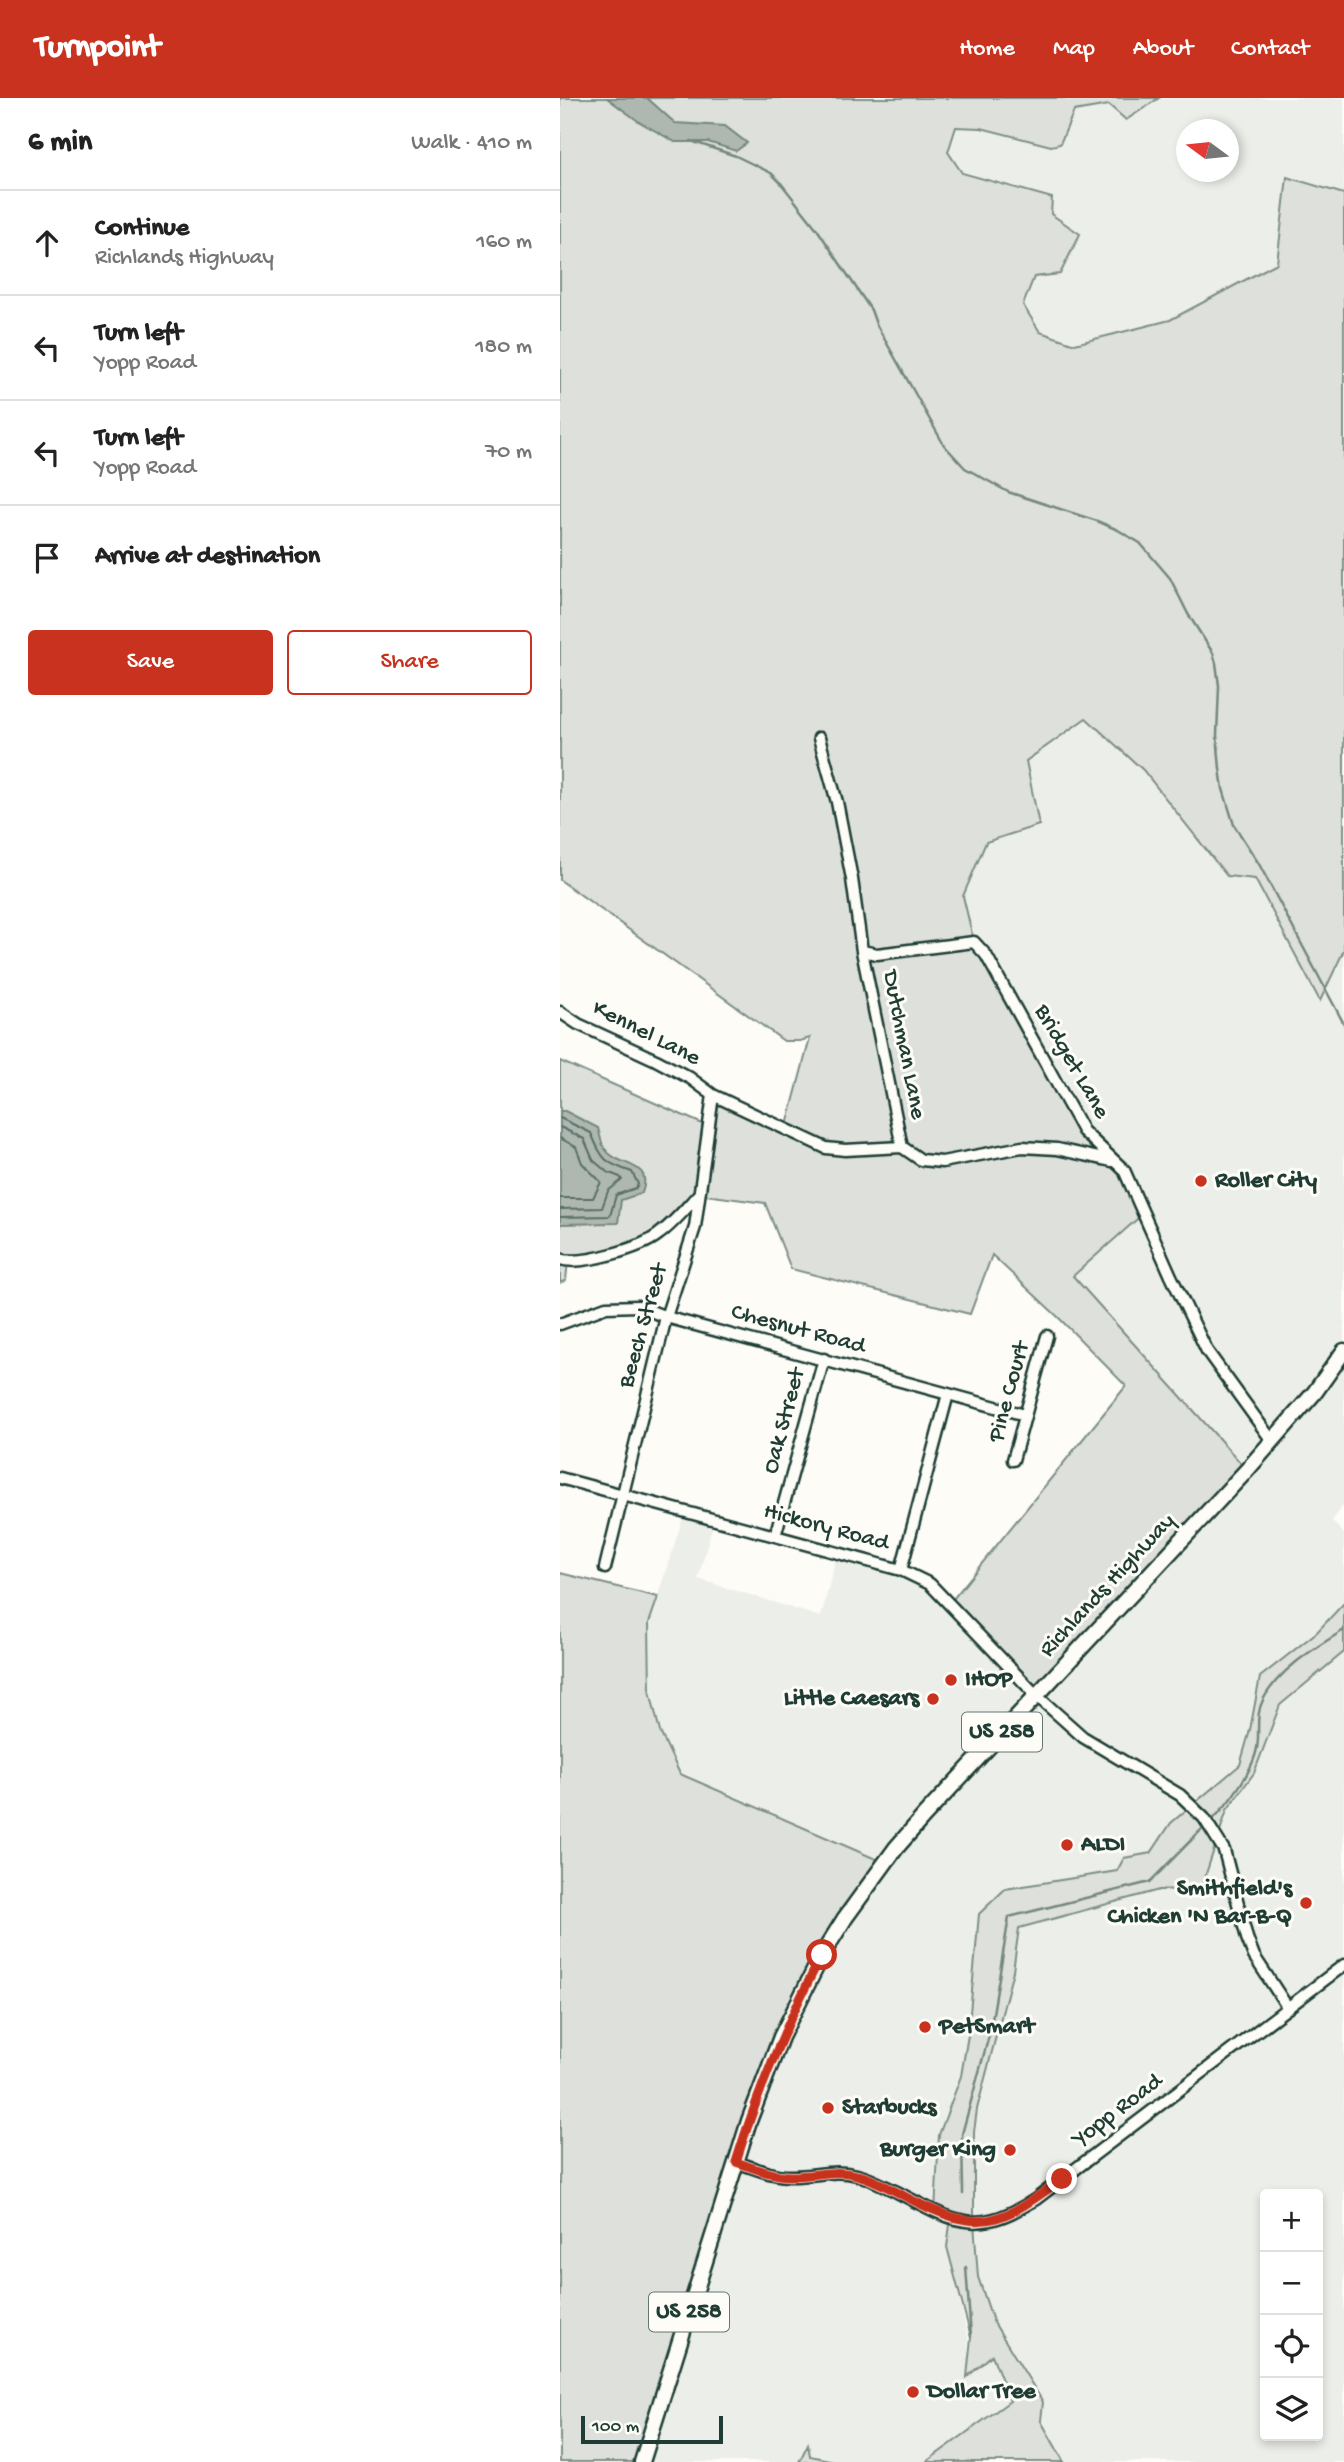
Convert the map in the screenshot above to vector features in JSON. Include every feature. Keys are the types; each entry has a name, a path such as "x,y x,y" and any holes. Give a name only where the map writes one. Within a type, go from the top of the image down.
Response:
{"main road":[{"name":"Richlands Highway","path":"642,2462 765,2074 822,1955 845,1918 917,1824 1273,1442 1315,1392 1344,1351"}],"street":[{"name":"Dutchman Lane","path":"819,738 852,878 862,951 902,1147 921,1160 942,1162 1022,1147 1058,1149 1112,1161"},
{"name":"Bridget Lane","path":"862,951 877,954 974,942 986,955 1083,1131 1124,1170 1207,1351 1273,1442"},
{"name":"Kennel Lane","path":"560,1012 578,1024 656,1059 713,1095 826,1148 845,1150 902,1147"},
{"name":"Beech Street","path":"606,1568 666,1317 695,1227 713,1095"},
{"path":"560,1259 568,1261 598,1258 658,1236 698,1194"},
{"name":"Chesnut Road","path":"560,1324 606,1307 638,1306 666,1317 1026,1415"},
{"name":"Pine Court","path":"1013,1460 1047,1336"},
{"name":"Oak Street","path":"775,1536 824,1359"},
{"path":"901,1570 948,1394"},
{"name":"Hickory Road","path":"560,1478 901,1570 930,1584 1037,1696 1083,1737 1180,1795 1204,1818 1224,1850 1254,1956 1288,2008"},
{"name":"Yopp Road","path":"736,2162 763,2172 792,2176 833,2171 859,2175 935,2212 974,2222 991,2221 1011,2214 1036,2199 1344,1965"}],"shaded area":[{"path":"560,98 1159,98 1126,120 1109,105 1074,111 1060,144 1051,146 981,128 956,127 948,152 962,173 1052,198 1051,214 1080,234 1060,274 1034,277 1023,305 1040,332 1075,344 1170,320 1277,263 1287,177 1344,194 1344,950 1320,1001 1255,879 1227,876 1143,770 1086,718 1026,761 1039,825 986,842 963,896 974,942 1083,1131 1124,1170 1144,1213 1073,1276 1247,1470 1037,1696 949,1604 1126,1386 992,1255 970,1314 791,1269 765,1203 698,1194 680,1214 632,1247 568,1261 566,1280 560,1283 560,1061 707,1126 713,1095 786,1129 810,1038 784,1041 560,880"},
{"path":"1159,98 1344,98 1344,194 1287,177 1277,263 1170,320 1075,344 1040,332 1023,305 1034,277 1080,234 1051,214 1051,198 962,173 948,152 956,127 981,128 1051,146 1060,144 1074,111 1109,105 1126,120"},
{"path":"1086,718 1143,770 1227,876 1255,879 1320,1000 1344,950 1344,1351 1337,1363 1344,1367 1344,1504 1332,1521 1344,1534 1344,1603 1317,1632 1250,1730 1240,1765 1171,1823 1151,1853 1124,1858 1117,1871 1005,1889 979,1914 968,2035 961,2076 939,2135 951,2217 947,2247 968,2337 968,2376 992,2355 1010,2401 926,2462 839,2462 809,2456 807,2446 799,2462 642,2462 774,1813 680,1774 660,1732 650,1691 649,1623 685,1511 714,1519 698,1579 821,1617 837,1553 930,1584 1037,1696 1247,1471 1072,1276 1083,1131 974,942 963,896 1026,761"},
{"path":"560,1573 658,1597 649,1623 650,1691 660,1732 680,1774 885,1863 783,2032 642,2462 560,2462"},
{"path":"1344,1603 1344,1652 1280,1705 1254,1773 1227,1810 1201,1889 1159,1890 1019,1928 1013,1971 977,2109 974,2132 974,2223 978,2277 993,2321 1043,2402 1041,2421 1064,2462 926,2462 1010,2401 992,2355 967,2377 971,2337 947,2247 951,2217 935,2212 939,2135 961,2076 968,2035 979,1914 1005,1889 1117,1871 1124,1858 1151,1853 1171,1823 1240,1765 1260,1677 1317,1632"},
{"path":"1344,1652 1344,2462 1064,2462 1041,2421 1043,2402 993,2321 978,2277 974,2223 974,2132 1019,1927 1159,1890 1201,1889 1227,1810 1254,1773 1280,1705"},
{"path":"808,2444 810,2456 839,2462 799,2462"}],"water":[{"path":"607,98 647,98 675,123 725,126 747,143 736,151 708,142 675,142 638,121"},
{"path":"560,1111 598,1128 605,1149 643,1175 642,1193 621,1200 618,1223 560,1224"}],"waterway":[{"path":"691,141 736,156 771,173 780,182 817,229 871,310 876,324 944,445 965,468 1008,492 1118,530 1140,543 1170,578 1188,614 1213,653 1216,663 1219,686 1217,735 1220,769 1234,825 1259,864 1344,1024"},
{"path":"1211,1821 1232,1797 1251,1767 1257,1748 1259,1712 1270,1689 1299,1660 1344,1630"},
{"path":"963,2194 962,2134 990,2032 1009,1917 1150,1882 1206,1825"},
{"path":"966,2267 971,2337"}],"place":[{"name":"Roller City","path":"1201,1181"},
{"name":"IHOP","path":"951,1680"},
{"name":"Little Caesars","path":"933,1699"},
{"name":"ALDI","path":"1067,1845"},
{"name":"Smithfield's Chicken 'N Bar-B-Q","path":"1306,1903"},
{"name":"PetSmart","path":"925,2027"},
{"name":"Starbucks","path":"828,2108"},
{"name":"Burger King","path":"1010,2150"},
{"name":"Dollar Tree","path":"913,2392"}],"route":[{"path":"822,1955 765,2074 736,2162 763,2172 792,2176 833,2171 859,2175 935,2212 974,2222 991,2221 1011,2214 1062,2179"}]}
